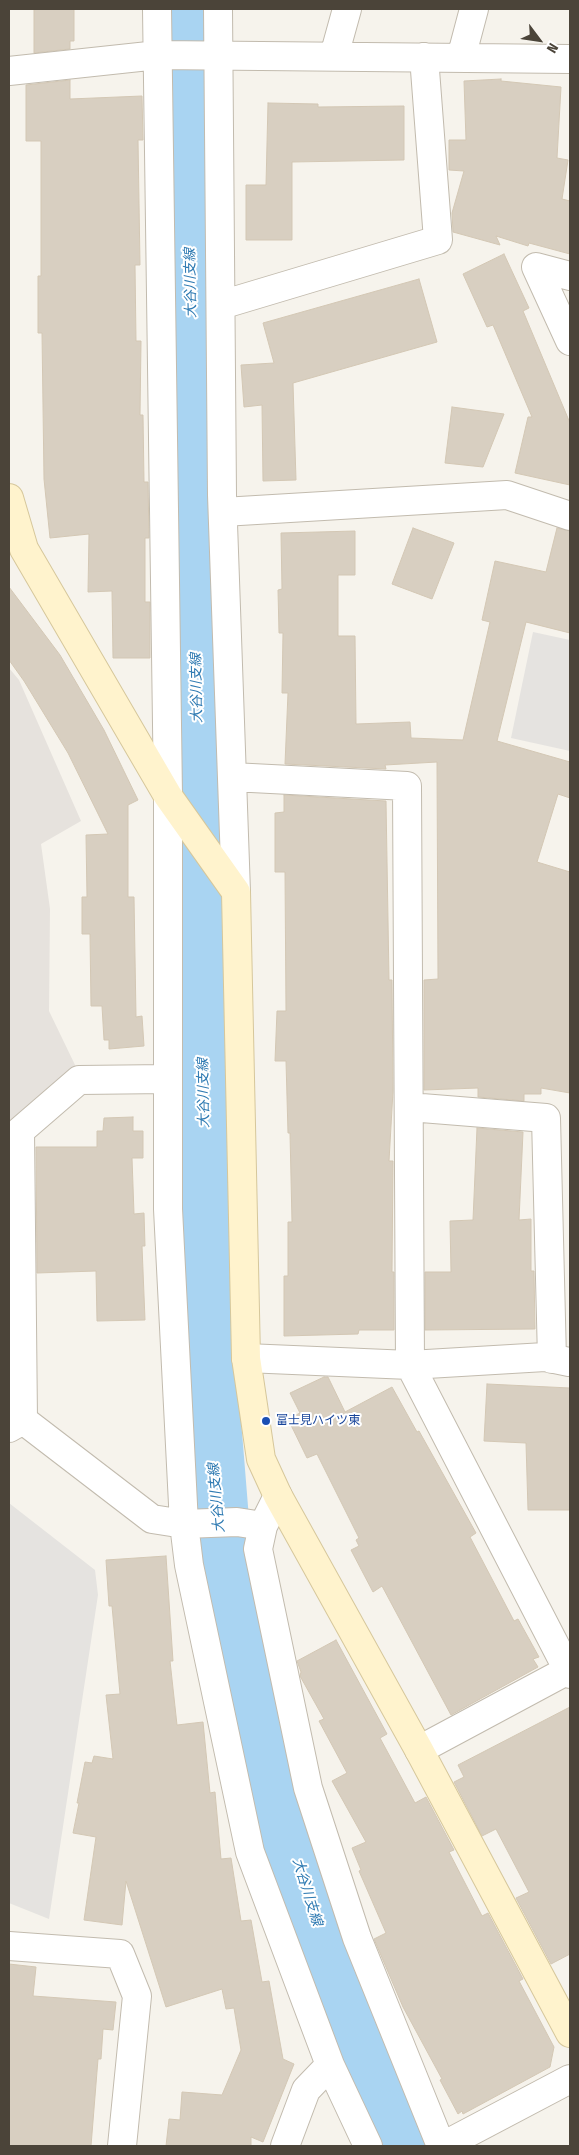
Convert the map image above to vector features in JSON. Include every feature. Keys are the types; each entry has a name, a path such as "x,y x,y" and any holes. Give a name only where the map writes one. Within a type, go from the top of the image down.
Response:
{"street":[{"path":"157,9 168,796 168,1209 191,1524 189,1565 250,1852 330,2065 368,2146"},
{"path":"218,9 223,512 236,892 246,1358 261,1459 278,1496 419,1750 570,2033"},
{"path":"334,56 347,9"},
{"path":"461,58 474,9"},
{"path":"9,70 158,55 570,59"},
{"path":"221,305 438,240 424,57"},
{"path":"570,276 536,267 570,342"},
{"path":"223,512 507,495 570,516"},
{"path":"9,498 24,549 168,796 236,892"},
{"path":"232,777 407,786 410,1365 570,1671 419,1750"},
{"path":"167,1080 80,1080 20,1131 16,1424 152,1520 191,1524 250,1524 278,1496"},
{"path":"246,1358 410,1365 545,1357 561,1360 546,1118 409,1107"},
{"path":"250,1524 258,1549 308,1788 357,1938 442,2146 570,2079"},
{"path":"9,1946 120,1954 137,1996 122,2146"},
{"path":"285,2146 306,2090 330,2065"}],"shaded area":[{"path":"533,632 570,640 570,751 511,738"},
{"path":"9,668 19,680 81,821 41,844 50,909 49,1011 76,1067 9,1123"},
{"path":"9,1503 95,1570 98,1595 49,1919 9,1903"}],"building":[{"path":"34,9 74,9 74,41 70,41 70,49 34,53"},
{"path":"501,79 501,81 561,87 557,158 568,160 562,199 570,201 570,254 529,243 528,246 496,236 500,245 453,232 452,213 464,171 449,170 449,140 466,140 464,81"},
{"path":"70,80 70,99 142,96 143,140 138,140 140,265 135,265 136,341 141,341 140,415 143,415 144,482 148,482 149,538 145,538 145,602 150,602 150,658 113,658 112,591 88,592 89,534 50,538 44,479 42,333 38,333 38,276 41,276 41,141 26,141 26,85"},
{"path":"268,103 318,104 318,107 404,106 404,160 292,162 292,240 246,240 246,185 266,185"},
{"path":"504,254 529,308 523,311 570,423 570,485 515,473 528,417 532,417 493,325 487,327 463,274"},
{"path":"419,279 437,342 293,383 296,480 263,481 262,405 244,407 241,365 274,363 263,323"},
{"path":"452,407 504,414 483,467 445,463"},
{"path":"413,528 454,543 432,599 392,584"},
{"path":"557,528 570,531 570,633 526,622 497,741 570,762 570,798 558,794 537,862 570,872 570,1093 541,1088 541,1094 524,1094 524,1101 478,1097 478,1088 424,1090 424,980 438,979 437,762 385,765 386,769 285,764 288,693 282,693 283,633 279,633 278,590 282,589 281,533 355,531 355,575 338,575 338,636 355,636 356,724 410,722 411,738 463,740 490,622 482,620 495,561 546,572"},
{"path":"9,587 60,655 104,730 138,800 128,805 128,897 134,897 136,1017 142,1016 144,1046 109,1049 109,1040 104,1040 102,1006 91,1006 90,934 82,934 82,897 87,897 86,835 108,834 68,753 9,660"},
{"path":"284,795 386,801 389,980 392,980 393,1091 389,1161 393,1161 392,1272 394,1272 394,1330 359,1330 358,1334 284,1336 284,1276 288,1276 288,1222 292,1222 286,1061 275,1061 277,1011 286,1011 285,872 275,872 275,813 284,812"},
{"path":"133,1117 133,1131 143,1131 143,1158 132,1158 134,1214 144,1213 145,1246 142,1246 145,1320 97,1321 96,1271 37,1273 36,1147 97,1147 97,1131 103,1131 104,1118"},
{"path":"477,1128 523,1132 519,1220 531,1219 531,1271 534,1271 535,1329 425,1330 425,1272 451,1272 450,1221 473,1220"},
{"path":"324,1377 328,1377 345,1412 392,1387 476,1533 470,1537 514,1621 518,1619 539,1657 533,1659 538,1667 451,1715 382,1586 373,1592 351,1550 359,1546 356,1540 359,1538 317,1454 307,1458 288,1419 300,1413 290,1393"},
{"path":"487,1384 570,1388 570,1510 528,1510 526,1443 484,1441"},
{"path":"166,1556 173,1661 170,1661 177,1725 203,1722 210,1793 215,1792 221,1859 231,1858 241,1921 251,1920 262,1982 269,1981 283,2059 294,2064 263,2142 251,2137 251,2146 166,2146 169,2119 180,2120 182,2092 222,2095 241,2050 234,2008 226,2009 222,1989 166,2007 126,1881 122,1925 84,1920 96,1837 73,1833 79,1803 77,1803 85,1762 92,1763 94,1756 113,1759 106,1695 120,1694 112,1606 109,1606 106,1560"},
{"path":"336,1640 387,1734 380,1738 415,1803 426,1797 454,1850 449,1852 482,1916 488,1913 523,1979 519,1981 554,2047 550,2067 463,2114 462,2111 458,2114 440,2080 442,2079 403,2007 374,1939 386,1933 359,1871 361,1870 352,1848 366,1842 332,1781 347,1773 319,1721 324,1719 300,1676 301,1672 297,1661"},
{"path":"570,1707 570,1954 551,1964 516,1898 529,1892 496,1829 482,1836 454,1782 464,1777 458,1765"},
{"path":"9,1964 36,1967 33,1996 116,2002 113,2030 103,2029 101,2059 98,2059 91,2146 9,2146"}],"waterway":[{"name":"大谷川支線","path":"187,9 198,786 211,1427 221,1551 279,1800 330,1967 373,2071 408,2146"}],"place":[{"name":"富士見ハイツ東","path":"266,1421"}]}
